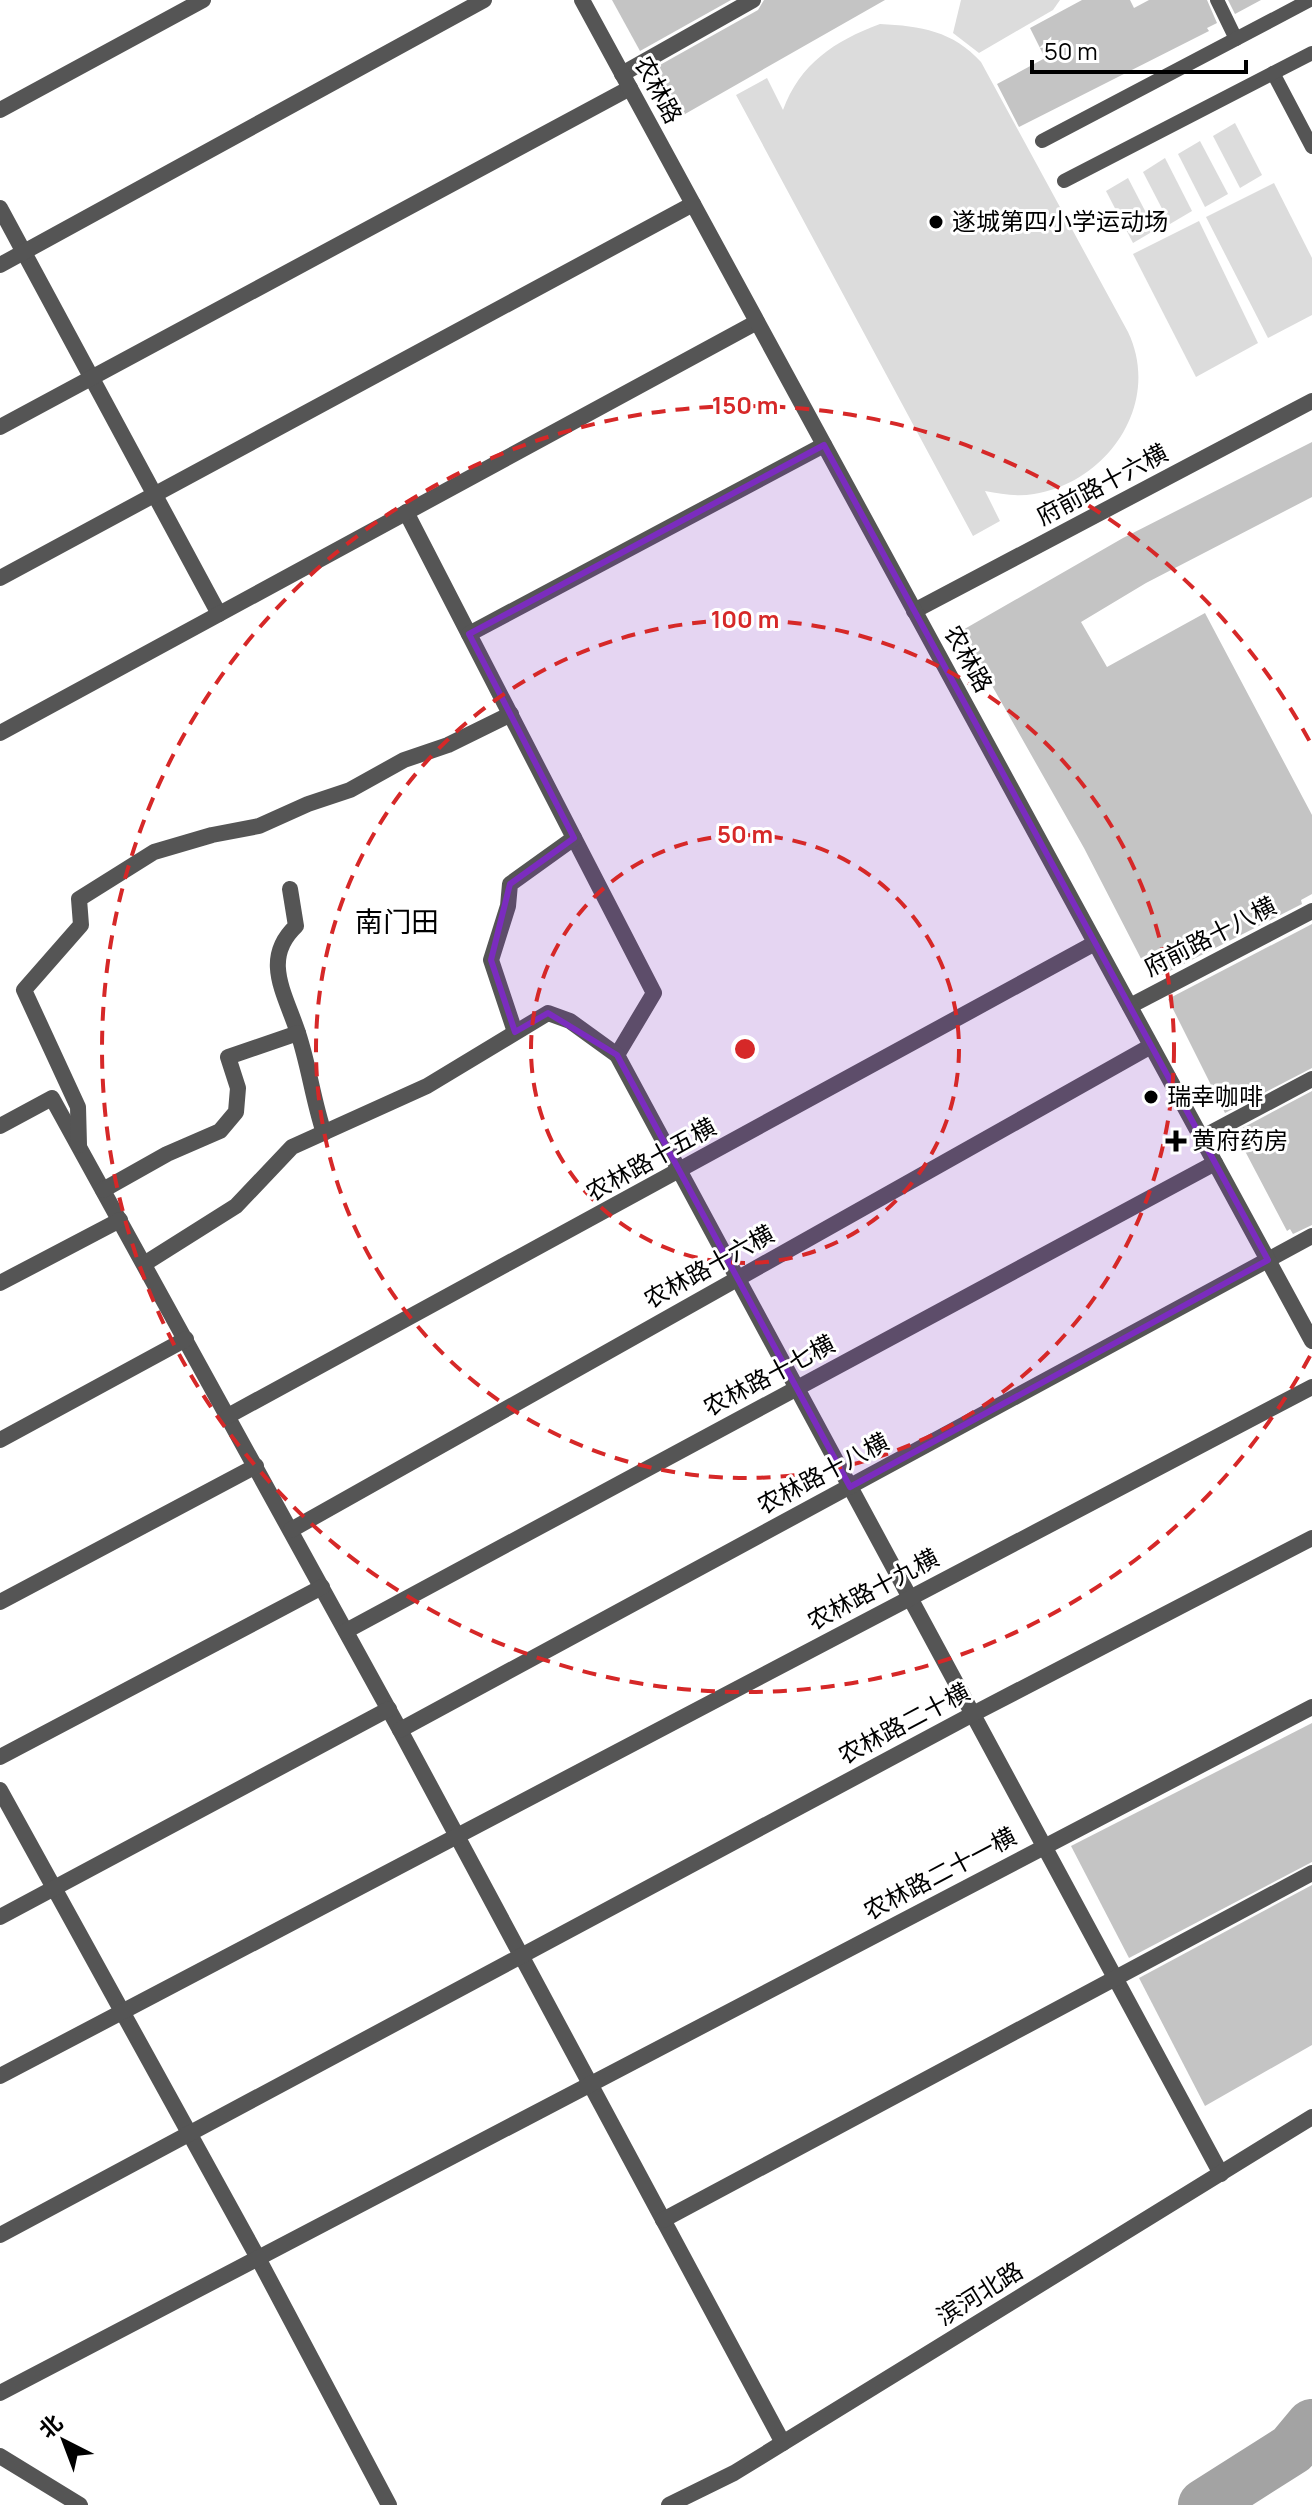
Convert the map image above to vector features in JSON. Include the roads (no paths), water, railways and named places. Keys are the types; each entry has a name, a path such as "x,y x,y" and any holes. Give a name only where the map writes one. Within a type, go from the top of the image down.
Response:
{"street":[{"path":"0,110 203,0"},
{"path":"0,265 484,0"},
{"name":"农林路","path":"582,0 1312,1341"},
{"path":"0,427 626,81 753,0"},
{"path":"0,578 693,204"},
{"path":"0,208 219,614"},
{"path":"0,733 757,322"},
{"name":"府前路十六横","path":"914,611 1312,401"},
{"path":"469,634 824,445"},
{"path":"406,512 654,993 617,1055"},
{"path":"79,1146 78,1107 24,990 81,925 79,899 154,852 212,835 259,826 308,804 350,790 404,760 448,745 511,714"},
{"path":"515,1032 491,960 508,906 510,884 574,838"},
{"path":"290,889 296,926 281,939 275,965 313,1077 315,1105 324,1133"},
{"name":"府前路十八横","path":"1130,1006 1312,911"},
{"name":"农林路十五横","path":"228,1416 1095,943"},
{"path":"144,1264 236,1206 292,1147 427,1086 548,1013 570,1021 617,1055 1221,2174"},
{"path":"103,1190 167,1154 220,1131 236,1112 238,1088 228,1057 298,1033"},
{"name":"农林路十六横","path":"291,1530 1151,1046"},
{"path":"1201,1138 1312,1079"},
{"path":"0,1126 52,1098 389,1709 783,2443"},
{"name":"农林路十七横","path":"346,1631 1215,1163"},
{"path":"0,1283 120,1220"},
{"name":"农林路十八横","path":"400,1730 1312,1236"},
{"path":"0,1440 186,1339"},
{"name":"农林路十九横","path":"0,2076 1312,1387"},
{"path":"0,1602 256,1466"},
{"name":"农林路二十横","path":"0,2235 973,1714 1312,1538"},
{"path":"0,1757 322,1587"},
{"name":"农林路二十一横","path":"0,2393 1312,1707"},
{"path":"0,1917 389,1709"},
{"path":"0,1790 258,2258 389,2505"},
{"path":"663,2220 1312,1873"},
{"name":"滨河北路","path":"669,2505 734,2473 1312,2117"},
{"path":"0,2456 80,2505"}],"lane":[{"path":"1217,0 1236,39"},
{"path":"1042,141 1310,0"},
{"path":"1064,181 1312,53"},
{"path":"1273,73 1312,147"}],"waterway":[{"path":"1204,2505 1292,2449 1312,2425"}],"place":[{"name":"遂城第四小学运动场","path":"936,222"},
{"name":"瑞幸咖啡","path":"1151,1097"},
{"name":"黄府药房","path":"1176,1141"}],"district":[{"name":"南门田","path":"397,922"}]}
